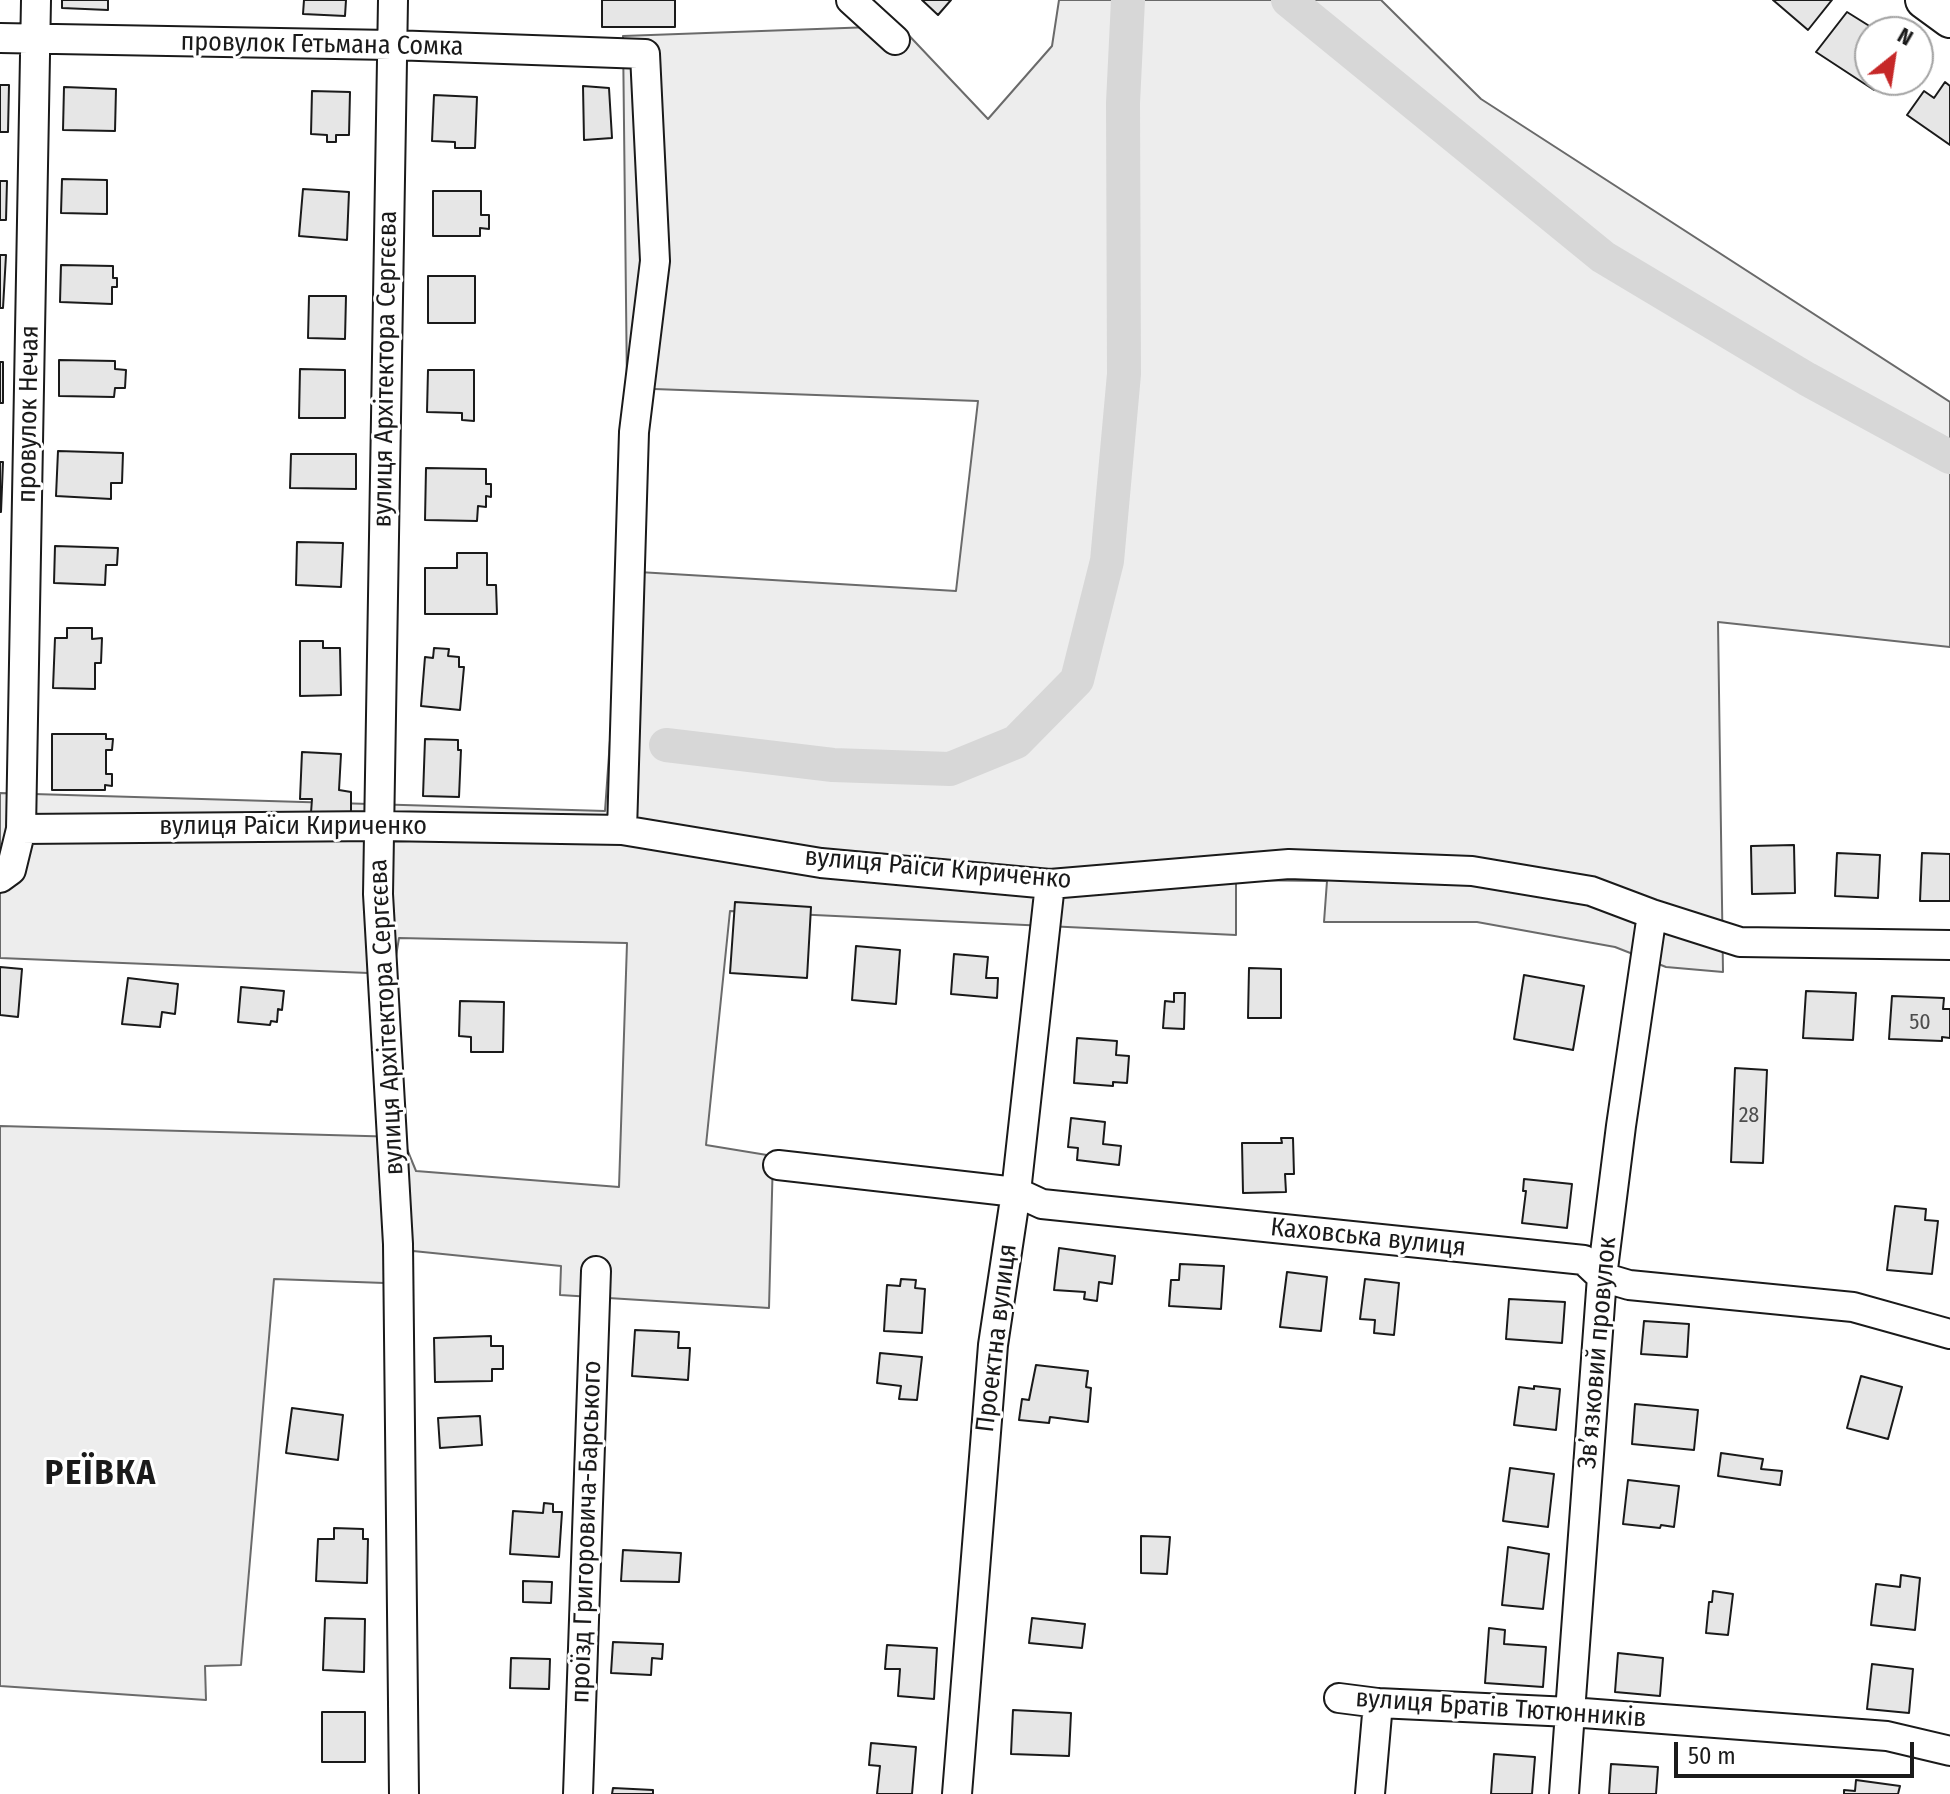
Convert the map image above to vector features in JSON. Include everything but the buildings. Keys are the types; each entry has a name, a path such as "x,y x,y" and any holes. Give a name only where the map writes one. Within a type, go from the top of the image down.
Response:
{"street":[{"name":"провулок Нечая","path":"21,829 36,0"},
{"name":"вулиця Архітектора Сергєєва","path":"393,0 378,894 398,1244 404,1794"},
{"path":"851,0 895,40"},
{"path":"1924,0 1950,19"},
{"name":"провулок Гетьмана Сомка","path":"0,38 391,45 645,54 655,261 634,432 622,830"},
{"name":"вулиця Раїси Кириченко","path":"21,829 380,826 622,830 821,863 1050,884 1289,864 1472,871 1591,891 1740,942 1950,945"},
{"path":"0,878 11,870 21,829"},
{"name":"Проектна вулиця","path":"957,1794 993,1345 1016,1192 1050,884"},
{"name":"Звʼязковий провулок","path":"1564,1794 1602,1277 1652,914"},
{"name":"Каховська вулиця","path":"778,1165 1016,1192 1042,1204 1584,1260 1602,1277 1629,1285 1853,1307 1950,1334"},
{"name":"проїзд Григоровича-Барського","path":"578,1794 596,1271"},
{"name":"вулиця Братів Тютюнників","path":"1339,1698 1887,1736 1950,1751"},
{"path":"1370,1794 1378,1703"}],"shaded area":[{"path":"1059,0 1381,0 1481,99 1950,402 1950,647 1718,622 1723,972 1666,967 1615,947 1477,922 1324,922 1327,881 1236,880 1236,935 730,911 706,1145 773,1156 769,1308 560,1295 561,1266 413,1251 412,1284 274,1279 241,1665 205,1666 206,1700 0,1686 0,1126 402,1137 416,1171 619,1187 627,943 399,938 393,974 0,958 0,793 605,811 622,571 956,591 978,401 627,388 623,36 900,26 988,119 1052,46"}],"waterway":[{"path":"666,745 833,765 950,769 1016,742 1077,680 1107,561 1124,374 1123,103 1128,0"},
{"path":"1288,0 1603,257 1807,379 1950,457"}],"district":[{"name":"РЕЇВКА","path":"101,1475"}]}
